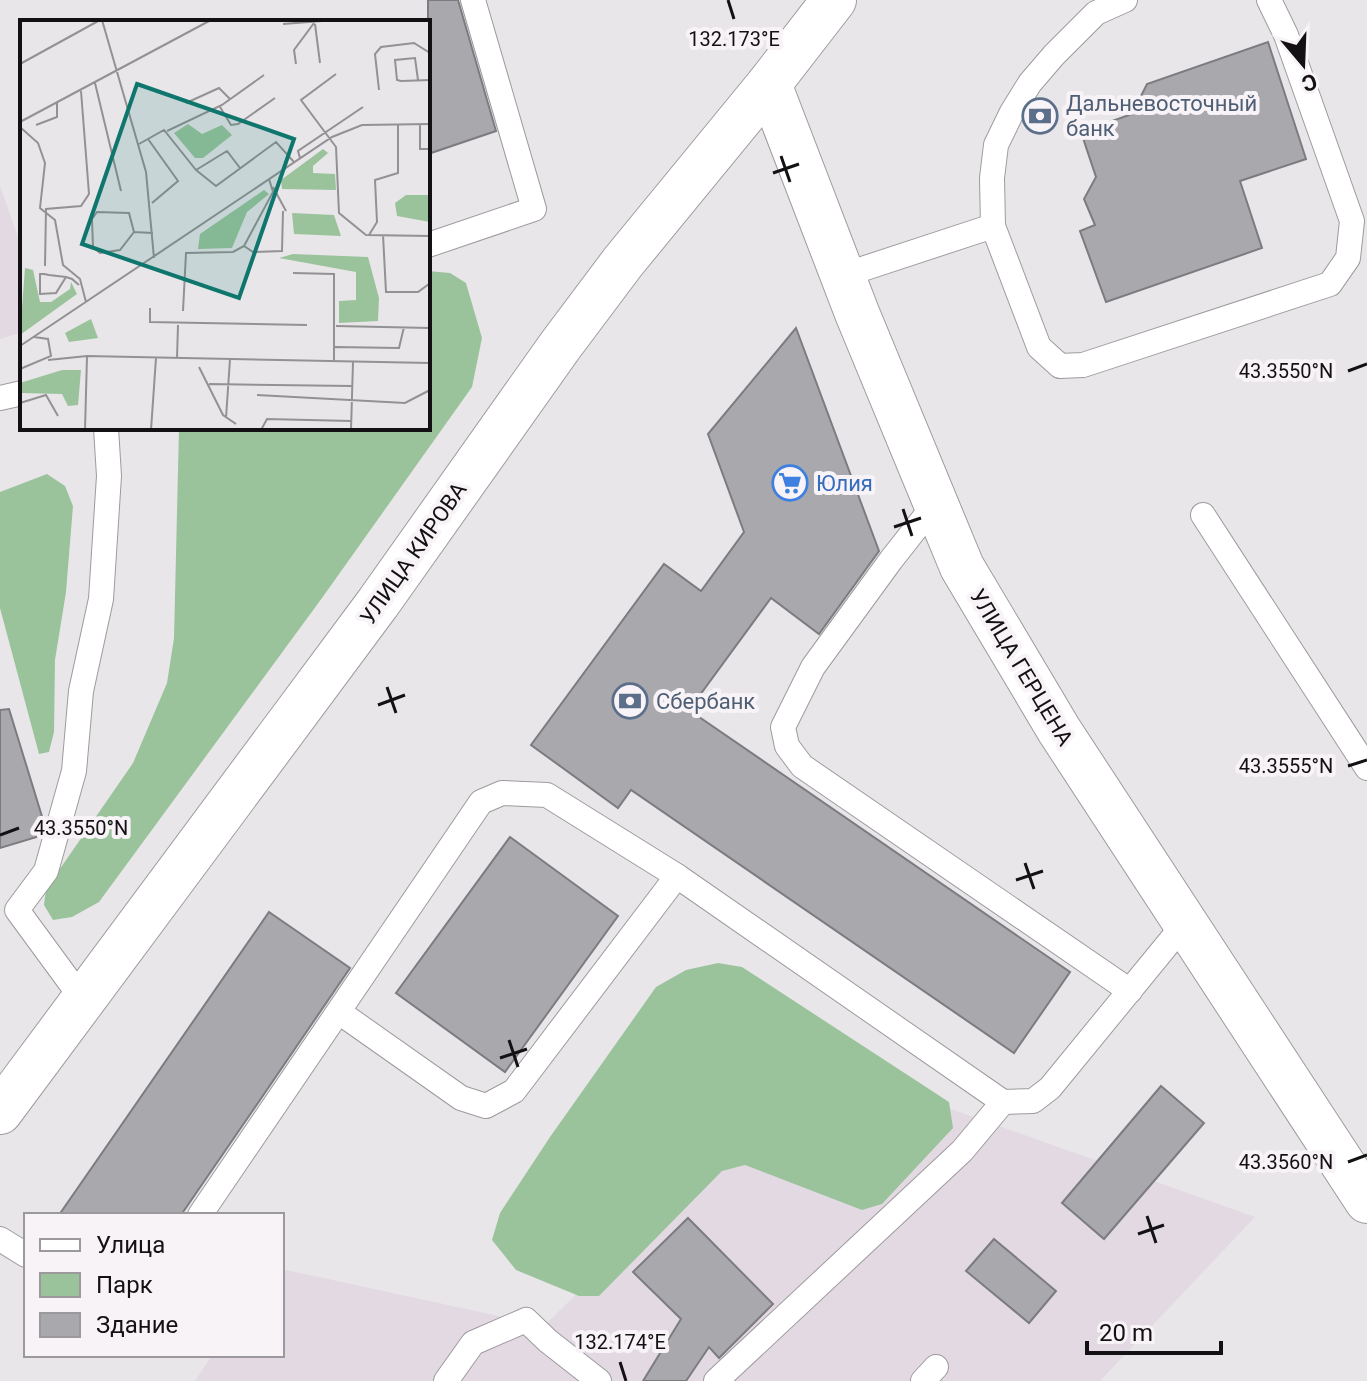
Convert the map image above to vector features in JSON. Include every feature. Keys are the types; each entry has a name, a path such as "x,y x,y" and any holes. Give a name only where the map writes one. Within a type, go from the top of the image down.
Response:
{"main road":[{"name":"УЛИЦА КИРОВА","path":"0,1112 378,603 623,262 834,0"},
{"name":"УЛИЦА ГЕРЦЕНА","path":"769,84 962,567 1059,730 1367,1201"}],"lane":[{"path":"430,244 534,209 473,0"},
{"path":"1125,0 1096,13 1030,83 996,145 992,178 993,226 1039,347 1060,366 1083,365 1330,284 1348,258 1352,221 1286,35 1269,0"},
{"path":"844,275 993,226"},
{"path":"0,398 20,393"},
{"path":"83,1000 17,910 46,871 74,771 81,691 101,599 109,476 106,430"},
{"path":"935,504 813,667 783,727 787,746 802,766 1130,991"},
{"path":"1203,515 1367,768"},
{"path":"201,1213 481,802 502,793 547,795 677,876 1003,1102 1033,1101 1050,1088 1185,923"},
{"path":"339,1012 461,1098 486,1106 514,1091 677,876"},
{"path":"0,917 83,1000"},
{"path":"716,1381 962,1151 1003,1102"},
{"path":"0,1239 24,1254"},
{"path":"446,1381 473,1343 526,1320 599,1381"}],"shaded area":[{"path":"0,186 20,242 20,333 0,339"},
{"path":"813,1060 1255,1217 1100,1381 195,1381 211,1357 284,1357 284,1269 544,1326"}],"green space":[{"path":"430,271 450,273 466,283 482,338 472,387 99,902 72,917 53,920 44,905 46,889 133,763 167,683 174,638 179,430 430,430"},
{"path":"47,474 65,486 73,506 66,592 55,660 54,732 49,752 39,754 0,608 0,492"},
{"path":"718,963 742,967 949,1102 953,1128 882,1204 862,1210 745,1165 722,1171 599,1296 579,1296 516,1270 492,1240 500,1213 550,1137 656,987 686,970"}],"building":[{"path":"428,0 458,0 496,131 430,153 430,20"},
{"path":"1268,42 1306,159 1240,181 1262,248 1106,302 1080,231 1095,225 1084,199 1096,177 1081,132 1132,114 1147,84"},
{"path":"796,328 879,551 819,634 771,598 689,710 1070,972 1014,1053 631,790 618,808 531,745 664,564 701,591 744,532 708,434"},
{"path":"9,709 44,823 40,836 0,848 0,710"},
{"path":"510,837 618,916 505,1072 396,993"},
{"path":"269,912 350,968 182,1213 60,1213"},
{"path":"1161,1086 1204,1123 1104,1239 1062,1203"},
{"path":"688,1218 773,1304 719,1358 709,1347 686,1381 643,1381 681,1319 633,1272"},
{"path":"994,1239 1056,1291 1029,1323 966,1271"}],"place":[{"name":"Дальневосточный банк","path":"1040,116"},
{"name":"Юлия","path":"790,483"},
{"name":"Сбербанк","path":"630,701"}]}
